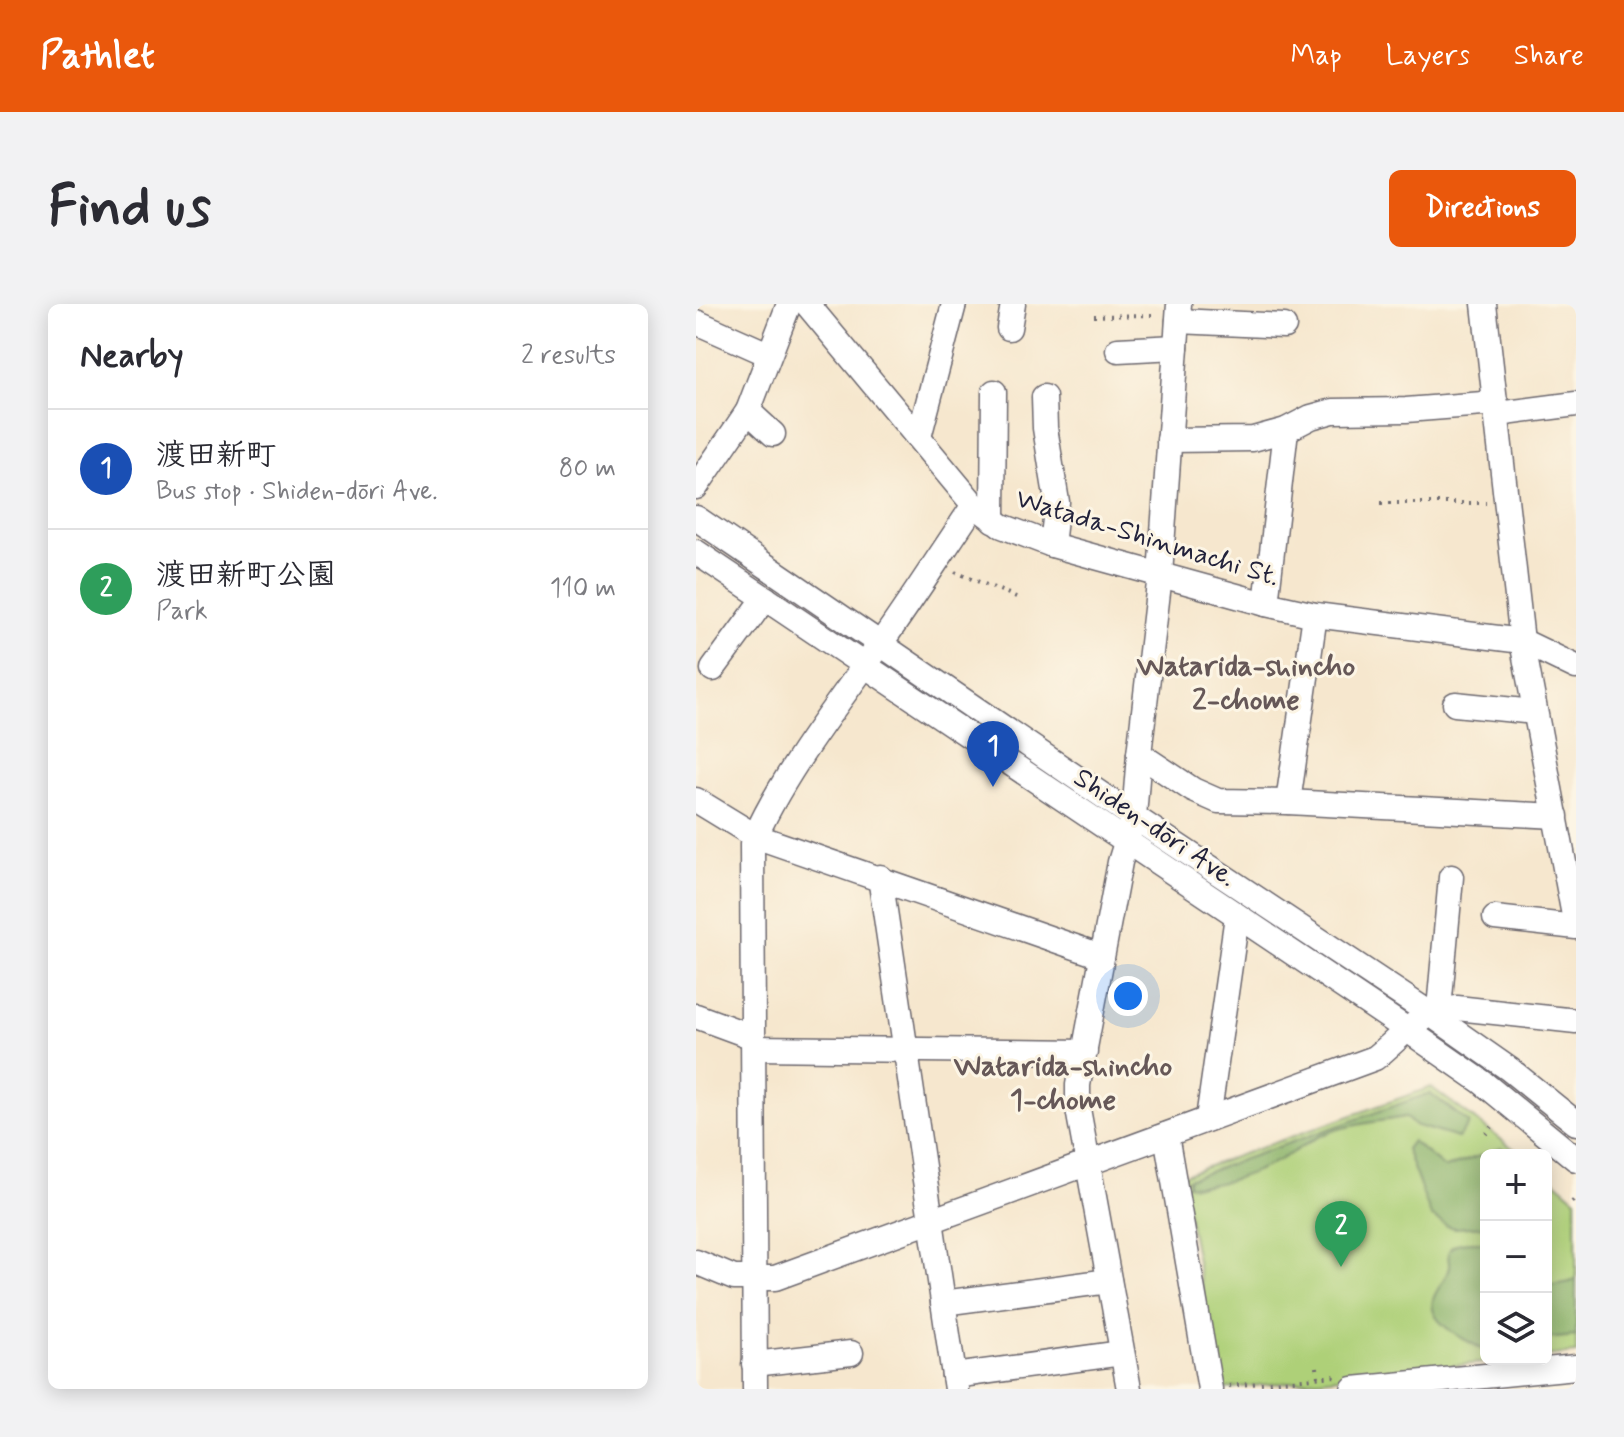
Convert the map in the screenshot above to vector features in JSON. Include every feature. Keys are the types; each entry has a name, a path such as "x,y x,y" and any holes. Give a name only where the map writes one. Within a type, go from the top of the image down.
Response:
{"street":[{"path":"696,487 748,411 789,304"},
{"name":"Watada-Shinmachi St.","path":"807,304 984,513 1015,532 1160,575 1315,615 1522,641 1576,667"},
{"path":"919,437 954,304"},
{"path":"1484,304 1522,641 1576,927 1495,918"},
{"path":"1129,1389 1078,1109 1078,1085 1125,841 1134,817 1160,575 1179,313 1284,326"},
{"path":"696,322 768,354"},
{"path":"1118,350 1176,347"},
{"path":"755,1389 751,857 755,836 766,812 863,665 935,564 984,513 994,392"},
{"path":"1044,397 1055,436 1057,502 1052,545"},
{"path":"1169,440 1253,439 1286,430 1311,417 1333,411 1576,404"},
{"path":"748,411 773,434"},
{"path":"1266,604 1286,430"},
{"name":"Shiden-dōri Ave.","path":"696,518 1134,817 1434,1011 1576,1123"},
{"name":"Shiden-dōri Ave.","path":"696,552 1406,1029 1482,1082 1576,1159"},
{"path":"713,669 765,598"},
{"path":"1288,802 1315,615"},
{"path":"1455,704 1535,712"},
{"path":"1139,754 1193,790 1218,801 1556,816"},
{"path":"696,800 755,836 1101,956"},
{"path":"880,877 955,1382 1122,1353"},
{"path":"1434,1011 1451,877"},
{"path":"1208,1119 1237,916"},
{"path":"696,1262 734,1278 775,1278 1375,1058 1406,1029 1434,1011 1457,1008 1576,1021"},
{"path":"698,1023 753,1042 905,1050 1085,1052"},
{"path":"1166,1135 1210,1389"},
{"path":"943,1303 1109,1281"},
{"path":"754,1364 851,1353"},
{"path":"1353,1389 1463,1384 1576,1367"}],"path":[{"path":"1094,316 1179,313"},
{"path":"1381,503 1508,503"},
{"path":"935,564 1021,599"},
{"path":"1486,1134 1492,1127"},
{"path":"1317,1367 1318,1378"}],"green space":[{"path":"1431,1087 1514,1149 1480,1149 1480,1363 1221,1389 1181,1176"},
{"path":"1430,1093 1469,1123 1458,1138 1414,1125 1405,1117 1362,1124 1320,1136 1278,1161 1240,1177 1213,1184 1188,1185 1188,1179"},
{"path":"1412,1141 1445,1168 1480,1156 1480,1226 1455,1228 1431,1216 1406,1149"},
{"path":"1552,1178 1576,1199 1576,1353 1552,1355"},
{"path":"1480,1242 1480,1348 1452,1332 1433,1311 1436,1292 1449,1267 1450,1249 1462,1243"},
{"path":"1576,1279 1576,1336 1552,1338 1552,1285"}],"place":[{"name":"渡田新町","path":"993,787"},
{"name":"渡田新町公園","path":"1341,1267"}],"district":[{"name":"Watarida-shincho 2-chome","path":"1246,682"},
{"name":"Watarida-shincho 1-chome","path":"1063,1082"}]}
